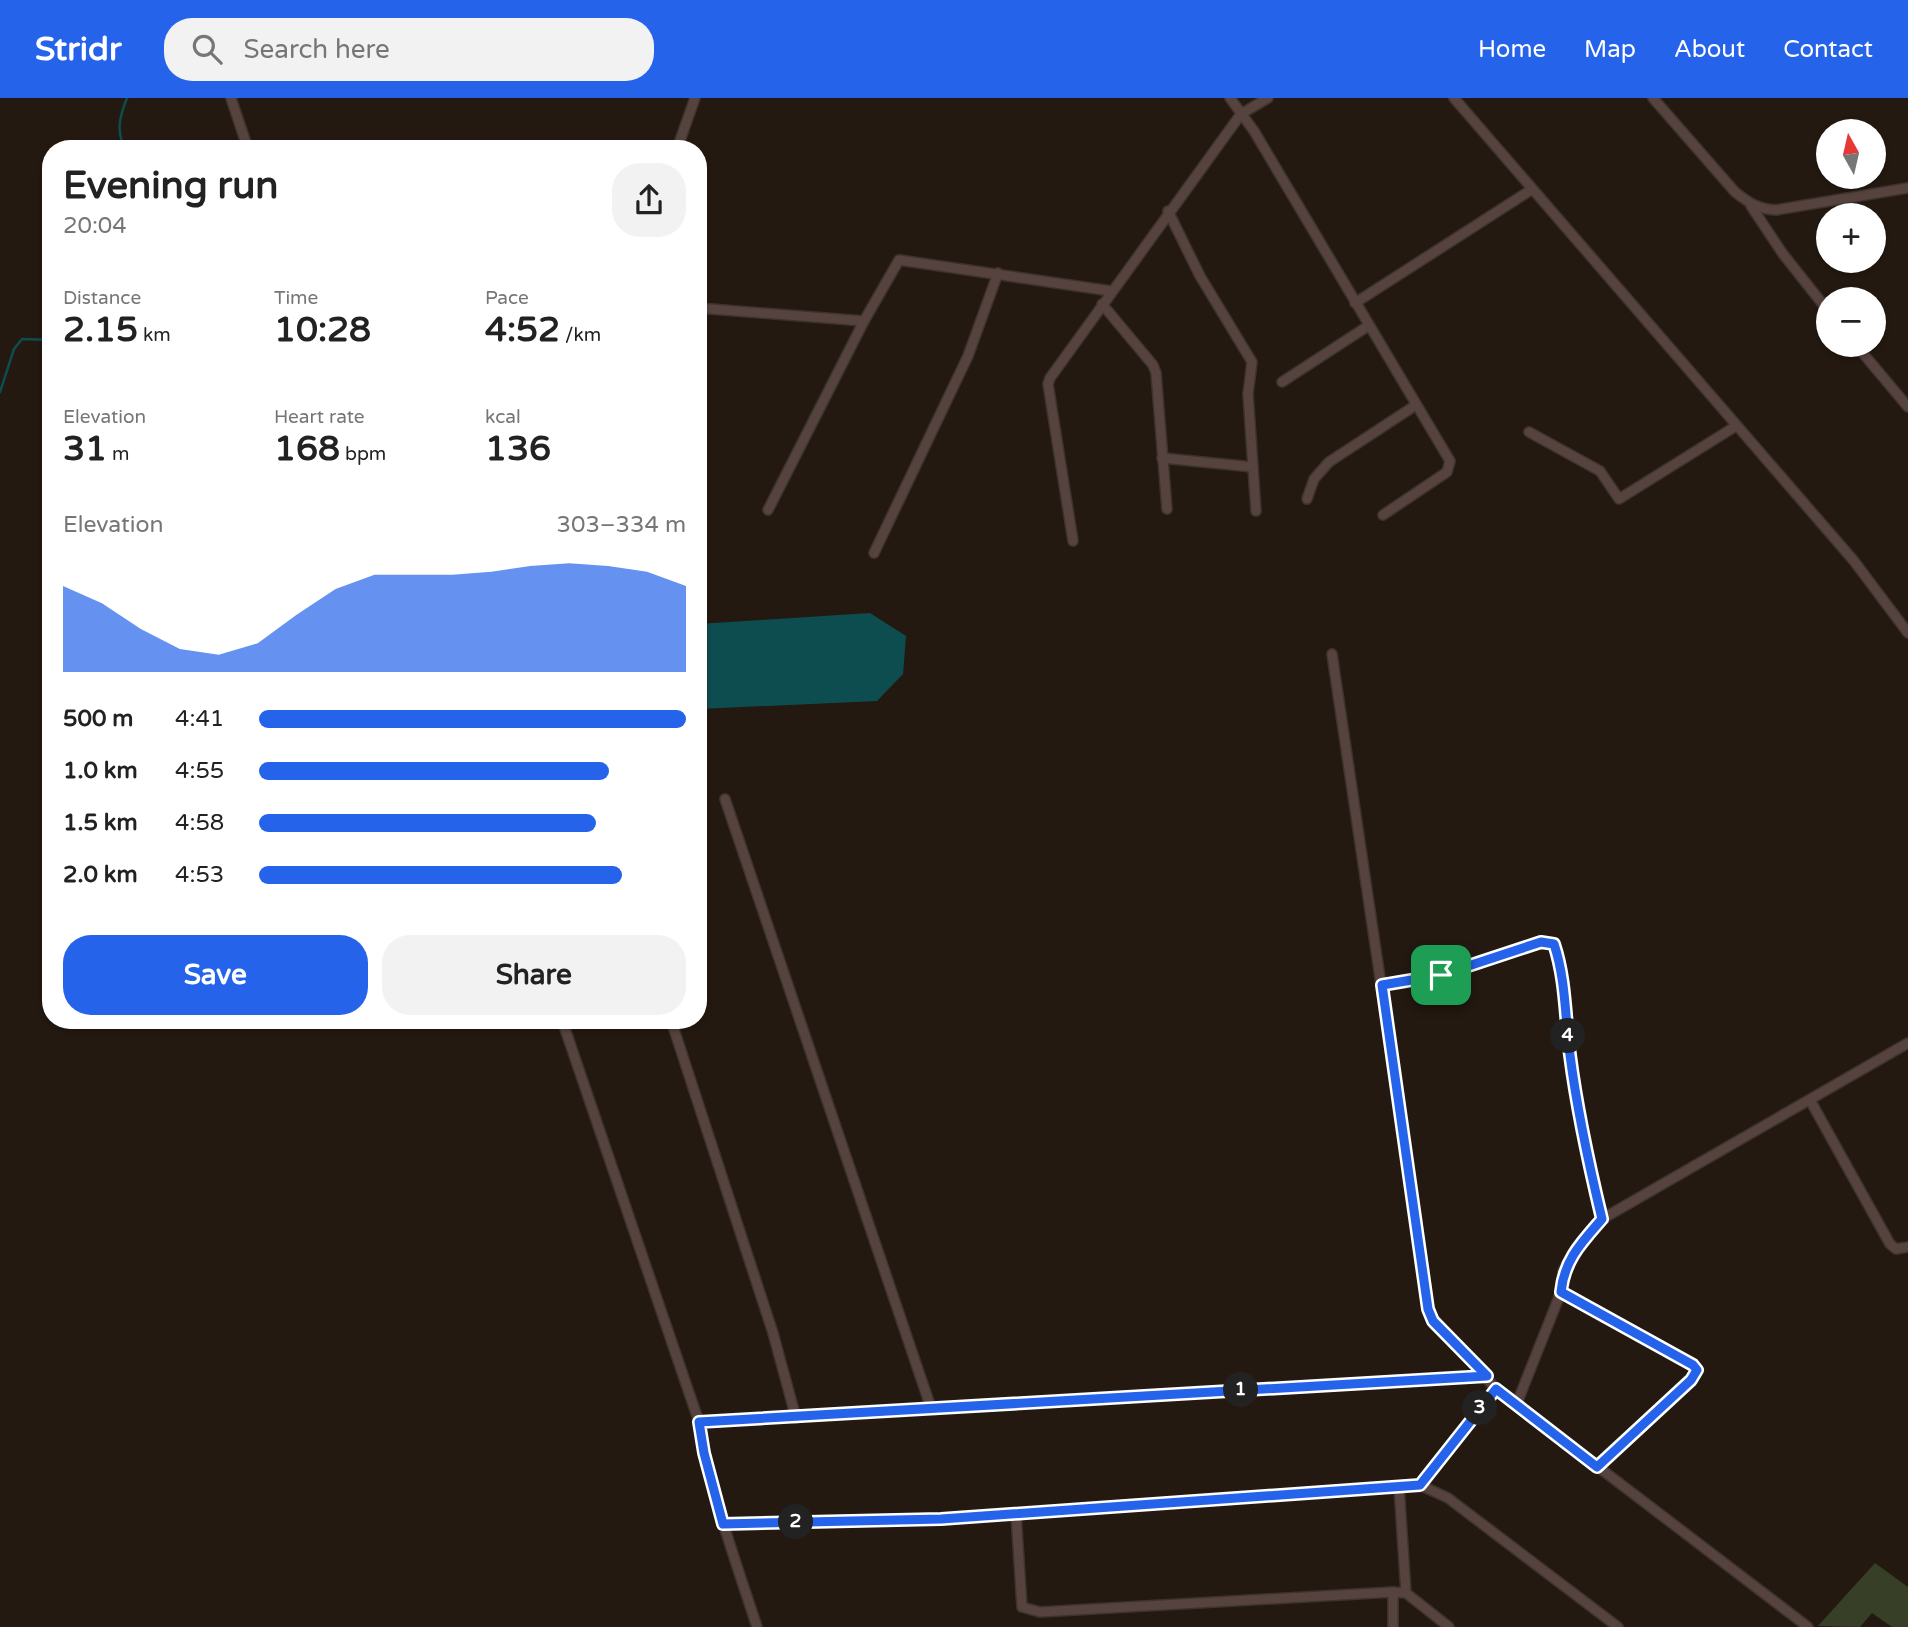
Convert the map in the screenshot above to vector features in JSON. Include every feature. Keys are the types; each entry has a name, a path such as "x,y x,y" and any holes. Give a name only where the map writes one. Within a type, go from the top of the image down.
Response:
{"street":[{"path":"230,98 245,140"},
{"path":"680,140 695,98"},
{"path":"1230,98 1448,456 1450,466 1447,472 1383,514"},
{"path":"1073,541 1048,384 1168,211 1241,114 1268,98"},
{"path":"1454,98 1854,561 1900,627 1908,633"},
{"path":"1653,98 1750,204 1783,254 1816,296"},
{"path":"1750,204 1776,210 1908,188"},
{"path":"1355,303 1531,190"},
{"path":"1168,211 1200,276 1252,362 1248,394 1256,511"},
{"path":"768,510 864,321 899,260 1111,291"},
{"path":"874,553 968,356 998,273"},
{"path":"1102,304 1153,365 1167,509"},
{"path":"707,309 864,321"},
{"path":"1282,382 1368,326"},
{"path":"1866,357 1908,407"},
{"path":"1307,499 1314,479 1329,462 1416,405"},
{"path":"1529,432 1600,471 1619,499 1736,426"},
{"path":"1162,458 1253,467"},
{"path":"1332,654 1428,1309 1433,1321 1487,1376 1496,1389 1808,1627"},
{"path":"725,799 931,1408"},
{"path":"1382,985 1441,975 1541,942 1554,944 1562,966 1572,1069 1585,1148 1602,1219"},
{"path":"565,1029 699,1422 704,1453 723,1524 757,1627"},
{"path":"674,1029 773,1334 796,1418"},
{"path":"1517,1403 1561,1292 1563,1271 1575,1250 1602,1219 1908,1043"},
{"path":"1810,1100 1890,1244 1896,1249 1908,1247"},
{"path":"1561,1292 1693,1365 1697,1370 1691,1380 1597,1467"},
{"path":"699,1422 1487,1376"},
{"path":"1420,1485 1496,1389"},
{"path":"723,1524 1016,1514 1420,1485 1448,1498 1618,1627"},
{"path":"1399,1486 1405,1593"},
{"path":"1016,1514 1023,1607 1040,1612 1393,1592 1405,1593 1449,1627"},
{"path":"1393,1592 1393,1627"}],"green space":[{"path":"1875,1563 1908,1587 1908,1627 1892,1627 1872,1613 1860,1627 1818,1626"}],"water":[{"path":"870,613 906,636 903,674 877,701 707,709 707,623"}],"waterway":[{"path":"122,140 120,124 127,98"},
{"path":"0,392 14,349 22,339 42,340"}],"route":[{"path":"1541,942 1554,944 1562,966 1570,1055 1585,1148 1602,1219 1575,1250 1563,1271 1561,1292 1693,1365 1697,1370 1691,1380 1597,1467 1496,1389 1420,1485 941,1519 723,1524 704,1453 699,1422 1487,1376 1433,1321 1428,1309 1382,985 1441,975 1541,942"}]}
